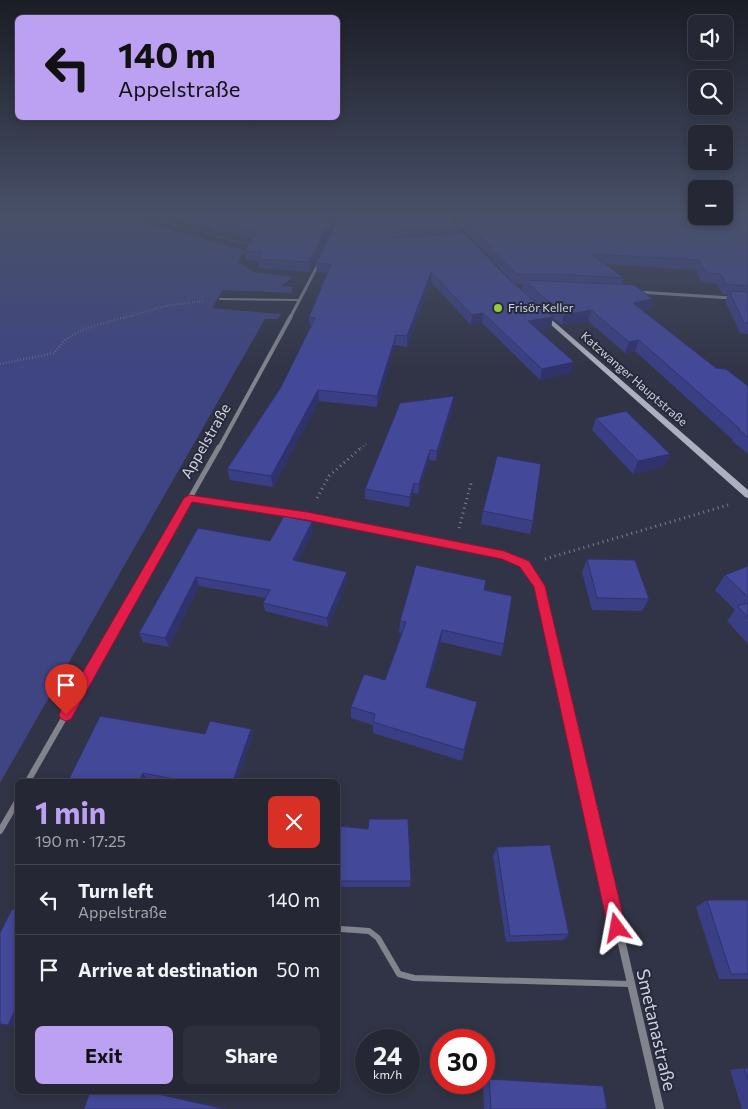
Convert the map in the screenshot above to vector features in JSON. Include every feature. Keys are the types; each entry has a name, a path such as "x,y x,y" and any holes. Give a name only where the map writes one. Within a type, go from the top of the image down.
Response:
{"main road":[{"name":"Katzwanger Hauptstraße","path":"536,308 748,495"}],"street":[{"name":"Appelstraße","path":"29,779 259,378 316,267"},
{"path":"632,292 738,298"},
{"path":"189,498 307,516 504,555 524,564"},
{"name":"Smetanastraße","path":"524,564 539,586 660,1109"},
{"path":"0,831 15,805"}],"lane":[{"path":"220,299 299,300"},
{"path":"341,929 369,931 378,938 399,974 414,978 630,984"}],"path":[{"path":"0,364 54,353 66,339 84,328 164,306 220,299"},
{"path":"307,516 329,476 366,444"},
{"path":"454,546 472,480"},
{"path":"524,564 631,535 730,505"}],"shaded area":[{"path":"0,267 246,267 254,272 293,277 282,286 292,287 292,293 223,290 212,308 281,314 278,319 265,319 0,783"}],"building":[{"path":"330,267 497,267 553,317 528,321 574,362 542,369 483,313 472,315 431,272 407,336 396,335 377,396 318,390 271,476 227,469 281,387 315,318 309,317"},
{"path":"509,267 609,267 624,278 516,274"},
{"path":"703,267 748,267 748,286 726,284 721,274 705,273"},
{"path":"524,280 634,285 653,299 633,303 716,368 726,369 748,386 748,437 639,340 629,342 591,310 564,315"},
{"path":"729,291 748,292 748,323 744,323"},
{"path":"454,396 437,451 430,450 419,484 414,483 410,497 365,489 400,403"},
{"path":"626,411 670,454 638,461 596,418"},
{"path":"497,456 541,464 533,521 483,511"},
{"path":"284,516 312,522 293,560 347,572 327,618 263,603 270,590 196,577 165,638 139,633 198,528 270,541"},
{"path":"587,559 635,560 649,599 597,598"},
{"path":"416,565 486,580 484,590 512,596 504,644 442,630 426,687 477,702 464,750 373,722 375,714 351,707 364,674 385,680 406,622 400,621"},
{"path":"748,566 748,597 725,575"},
{"path":"748,603 748,617 737,606"},
{"path":"100,716 205,734 210,721 251,729 234,779 174,779 143,773 140,779 69,779"},
{"path":"369,819 408,819 411,881 340,881 340,826 368,829"},
{"path":"550,845 569,934 510,936 497,847"},
{"path":"707,900 748,900 748,974 731,974"},
{"path":"12,909 15,910 15,1010 8,1025 0,1024 0,933"},
{"path":"744,1068 748,1068 748,1080"},
{"path":"495,1079 603,1086 607,1109 491,1109 490,1094 495,1094"},
{"path":"89,1094 158,1094 224,1109 84,1109"}],"place":[{"name":"Frisör Keller","path":"498,308"}],"route":[{"path":"66,715 189,498 307,516 504,555 524,564 539,586 617,928"}]}
